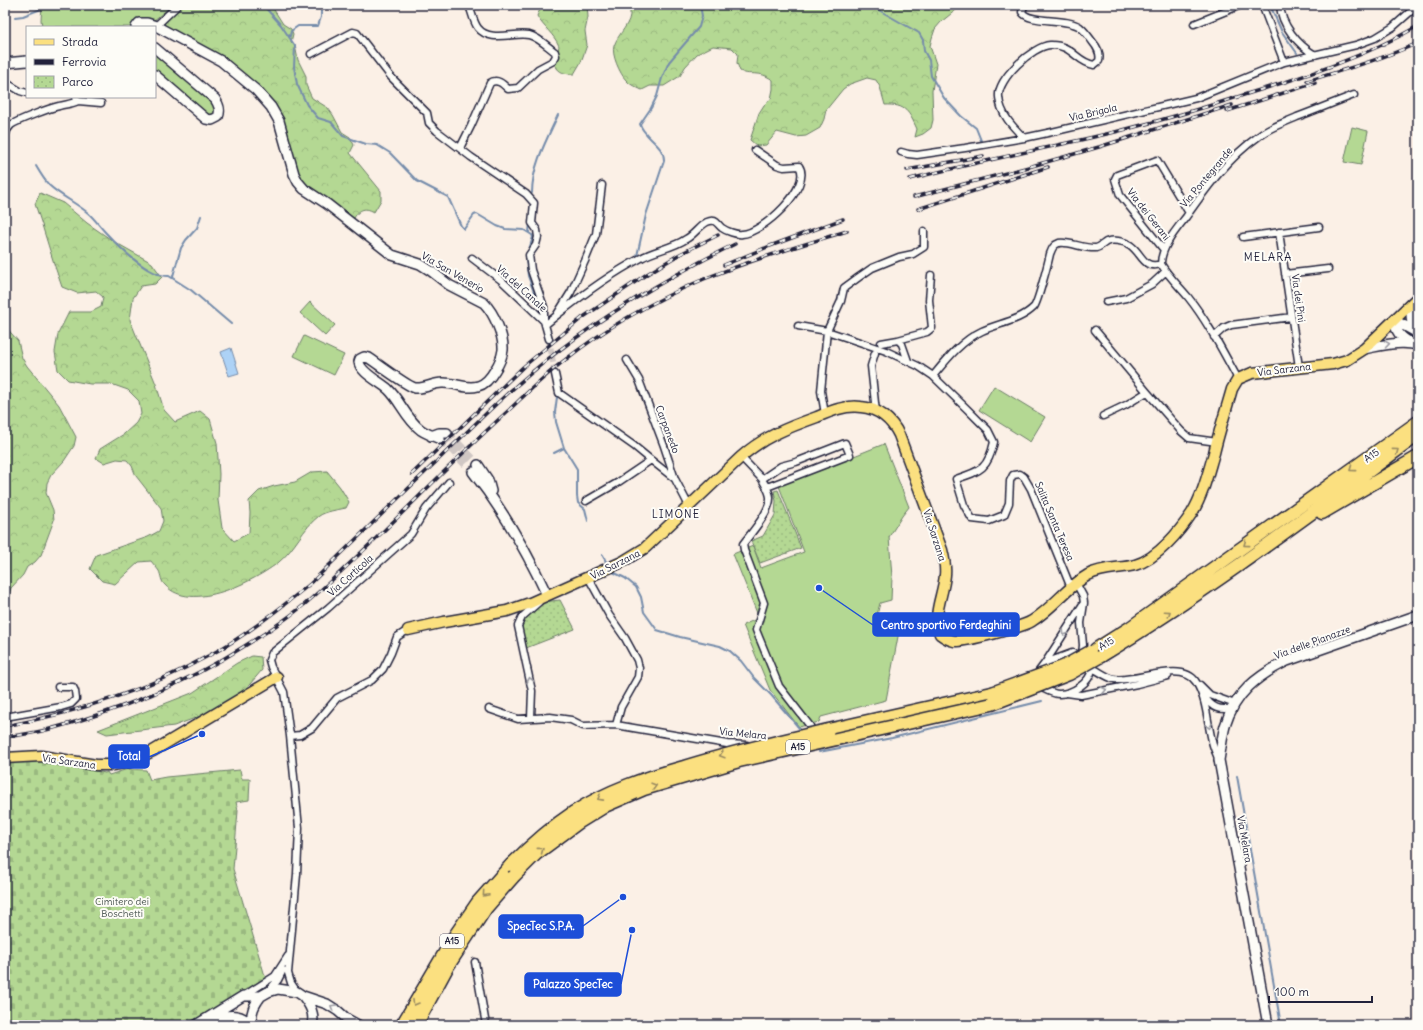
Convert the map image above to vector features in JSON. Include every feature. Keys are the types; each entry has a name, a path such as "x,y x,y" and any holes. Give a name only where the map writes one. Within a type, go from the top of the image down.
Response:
{"highway":[{"name":"A15","path":"1133,631 1418,422"},
{"name":"A15","path":"416,1025 448,966 486,908 513,877 536,854 578,822 607,805 644,789 739,761 992,704 1069,674 1098,652 1274,541 1418,435"},
{"path":"1274,541 1418,457"},
{"name":"A15","path":"402,1025 454,937 478,902 527,849 574,812 592,802 640,780 733,752 992,693 1063,667 1098,652"}],"main road":[{"name":"Via Sarzana","path":"408,630 530,604 622,562 645,548 741,457 756,445 774,434 792,426 848,407 862,407 884,415 896,429 945,560 945,574 936,624 940,634 954,641 978,637 1016,627 1031,622 1044,613 1073,585 1090,574 1106,569 1135,565 1148,560 1166,544 1192,513 1199,500 1232,389 1238,379 1252,373 1333,364 1347,360 1364,349 1416,299"},
{"name":"Via Sarzana","path":"5,758 41,756 96,765 112,765 130,762 153,751 277,677"}],"street":[{"path":"156,26 178,5"},
{"path":"1024,138 1012,126 1001,107 999,96 1001,85 1020,62 1034,50 1048,46 1059,46 1068,49 1088,64 1094,65 1099,61 1100,57 1096,46 1079,27 1054,20 1031,19 1022,12 1024,6 1026,5"},
{"path":"1194,24 1240,5"},
{"path":"1262,5 1284,62"},
{"path":"1280,5 1282,17 1292,34 1303,46 1315,55"},
{"name":"Via Brigola","path":"901,152 917,155 1024,138 1196,98 1284,62 1356,45 1375,38 1393,27 1418,5"},
{"path":"460,148 490,83 496,81 508,89 518,88 538,69 553,61 556,56 555,52 534,36 499,36 486,34 478,28 470,8"},
{"name":"Via San Venerio","path":"137,26 139,23 143,22 156,26 221,61 256,90 272,107 279,121 294,174 304,189 327,204 392,255 420,264 449,285 484,303 492,312 499,329 503,349 493,375 479,386 464,387 443,382 422,388 415,388 406,384 369,358 364,357 358,362 361,369 389,390 411,421 421,430 431,436 444,436"},
{"path":"311,54 353,32 357,32 392,77 426,114 429,123 437,131 471,157 526,194 534,203 532,223 537,230 538,237 536,245 530,255 531,270 544,307 544,323"},
{"path":"156,49 215,99 219,105 220,111 218,117 212,120 206,119 156,76"},
{"path":"5,63 26,61"},
{"path":"5,82 20,91 26,92"},
{"name":"Via Pontegrande","path":"1161,264 1161,256 1164,250 1202,194 1233,158 1259,135 1279,125 1354,95"},
{"path":"5,136 11,125 77,99 101,103"},
{"path":"544,323 620,270 642,257 686,240 706,222 712,221 718,223 722,228 739,235 754,230 768,222 793,196 802,176 799,166 784,166 777,164 755,150"},
{"name":"Via dei Gerani","path":"1164,250 1120,195 1115,180 1117,175 1157,160 1189,213"},
{"path":"556,316 571,292 596,234 602,185"},
{"path":"1243,237 1319,227"},
{"path":"825,414 821,391 827,331 841,301 844,288 872,268 899,257 912,254 924,247 924,231"},
{"name":"Via dei Pini","path":"1279,232 1299,367"},
{"path":"798,326 827,331 873,347 908,361 933,376 953,352 964,342 982,331 1010,322 1035,306 1052,248 1056,245 1061,243 1088,248 1098,248 1108,241 1118,241 1130,245 1148,264 1154,266 1161,264 1188,297 1214,337 1238,379"},
{"name":"Via del Canale","path":"472,258 501,280 544,323 549,339"},
{"path":"1285,274 1328,269"},
{"path":"1106,302 1126,298 1152,284 1166,272"},
{"path":"881,344 927,332 932,328 929,300 931,275"},
{"path":"1416,299 1410,313 1410,318 1417,333"},
{"path":"1214,337 1224,328 1232,325 1291,317"},
{"path":"1394,320 1417,333"},
{"path":"1394,320 1398,333 1402,339 1414,344"},
{"path":"1095,330 1181,431 1189,438 1217,442"},
{"path":"898,340 902,344 908,361"},
{"path":"1364,349 1394,343 1414,344"},
{"path":"875,354 871,366 876,412"},
{"name":"Carpanedo","path":"627,360 639,380 675,479 689,506"},
{"path":"555,374 559,393 634,446 675,479"},
{"name":"Salita Santa Teresa","path":"933,376 988,430 994,442 987,463 979,471 956,479 964,505 972,519 989,521 1004,515 1009,503 1010,481 1013,475 1020,474 1024,477 1031,489 1073,585"},
{"path":"1104,416 1147,392"},
{"path":"762,479 781,466 796,462 845,443 850,455 767,487"},
{"path":"741,457 762,479 767,487 770,498 769,505 765,512 743,544 764,603 756,630 779,686 810,726 814,738"},
{"path":"586,501 617,483 651,460"},
{"path":"476,469 507,520 547,595 522,617 518,626 532,691 531,718"},
{"name":"Via Corticola","path":"289,953 298,874 299,828 284,692 269,660 272,653 328,608 411,534 426,509 449,482"},
{"path":"588,577 609,615 626,638 637,660 639,668 638,677 621,707 616,725"},
{"path":"1073,585 1083,596 1084,603 1081,623 1083,645 1082,655"},
{"path":"1045,663 1072,653 1089,657 1092,668 1090,676 1083,684 1058,694 1044,689 1039,671 1084,603"},
{"name":"Via delle Pianazze","path":"1219,760 1225,727 1234,706 1243,692 1254,681 1268,671 1287,661 1418,615"},
{"path":"290,736 300,735 312,728 337,698 372,680 383,669 397,637 408,630"},
{"path":"1092,668 1114,679 1156,674 1183,673 1188,675 1210,695 1234,706"},
{"name":"Via Melara","path":"1016,690 1039,671"},
{"path":"1066,692 1081,694 1137,684 1177,673"},
{"name":"Via Melara","path":"1195,681 1201,692 1212,743 1219,760 1268,1025"},
{"path":"5,717 72,704 76,699 73,687 58,687"},
{"name":"Via Melara","path":"489,708 518,719 550,718 571,720 583,726 616,725 727,744 772,747 973,703 1016,690 1027,688 1044,689"},
{"path":"1201,692 1214,708 1225,709 1234,706"},
{"path":"252,1025 251,1017 253,1006 278,980 289,953"},
{"path":"289,953 288,974 291,983 308,1002 313,1013 312,1025"},
{"path":"196,1025 275,976 289,953"},
{"path":"475,962 486,1025"},
{"path":"243,996 264,994 278,989 300,994 327,1004 338,1010 358,1025"},
{"path":"208,1018 229,1015 236,1016 247,1020 252,1025"}],"green space":[{"path":"42,5 173,5 153,21 136,26 42,26"},
{"path":"183,5 271,5 283,24 291,29 293,34 291,42 295,45 298,60 306,76 306,85 312,98 328,108 342,132 350,137 354,145 350,153 381,191 381,200 374,212 364,209 359,211 353,220 306,186 301,180 259,88 163,25"},
{"path":"542,5 587,5 588,17 585,31 587,45 581,62 574,74 568,74 558,70 555,65 559,46 537,16"},
{"path":"622,5 962,5 941,22 935,29 932,38 930,46 936,64 932,91 933,120 931,128 923,134 915,137 917,129 906,110 898,106 885,105 880,87 876,80 867,78 850,84 843,89 826,110 820,128 806,136 796,137 777,132 766,145 757,146 750,140 759,113 764,105 771,99 773,80 761,75 740,71 737,63 738,54 732,48 713,46 697,54 685,67 680,76 664,86 650,86 642,90 635,87 629,83 619,69 613,50 616,41 629,20 630,15 630,10"},
{"path":"156,54 212,101 215,107 215,115 210,117 156,71"},
{"path":"1352,127 1368,131 1361,165 1344,162"},
{"path":"40,193 63,203 87,223 113,241 152,263 162,277 155,284 141,286 133,298 130,320 156,384 164,410 175,422 200,411 210,419 217,443 219,474 218,500 222,528 234,541 249,533 249,501 259,491 274,486 295,482 312,472 327,471 340,487 349,502 346,508 328,512 319,516 308,526 285,557 255,578 223,592 190,596 176,593 165,585 159,571 151,561 139,562 115,584 102,581 90,569 96,555 148,537 159,531 163,521 161,508 136,476 132,466 127,460 117,459 104,463 96,458 100,449 124,434 136,423 141,414 139,401 128,390 111,384 90,384 68,380 58,370 55,352 58,334 69,312 91,312 101,307 103,297 96,291 77,293 62,287 35,204"},
{"path":"310,302 335,325 325,336 300,313"},
{"path":"5,326 18,341 22,358 27,366 59,405 76,437 74,446 64,461 51,475 47,483 46,493 53,510 54,520 41,555 35,562 27,567 23,575 11,588 5,610 5,522 7,502 5,495"},
{"path":"304,336 344,355 334,375 294,356"},
{"path":"994,386 1045,417 1030,442 979,410"},
{"path":"884,444 909,507 889,537 892,577 891,600 880,603 877,615 882,623 900,626 886,700 821,717 819,722 799,727 770,690 743,625 759,618 733,554 753,546 761,568 804,552 779,486"},
{"path":"778,490 801,548 760,563 751,541 763,536 775,515 776,501 774,491"},
{"path":"560,600 575,629 526,648 522,630 523,619 543,602"},
{"path":"252,656 261,657 262,670 244,691 203,715 174,726 107,734 98,730 192,693 237,663"},
{"name":"Cimitero dei Boschetti","path":"38,760 105,773 107,772 109,775 128,769 146,770 150,780 166,777 240,770 242,779 250,779 249,800 236,802 238,811 233,869 265,976 268,980 191,1025 5,1025 5,762"}],"water":[{"path":"231,348 239,373 229,376 221,352"}],"waterway":[{"path":"15,17 23,16 51,5"},
{"path":"263,5 281,25 295,46 294,67 297,84 307,105 318,118 331,122 343,136 366,144 377,145 390,153 417,181 448,197 461,226 464,229 474,215 477,214 497,226 505,229 524,230 532,235 533,237 526,259 528,276 541,311"},
{"path":"290,36 291,31 298,26 318,26 321,17 321,5"},
{"path":"637,256 646,215 664,161 661,150 642,129 640,124 657,96 662,78 669,62 699,27 702,16 700,5"},
{"path":"870,5 919,33 923,40 924,51 929,60 931,76 944,98 961,116 976,128 982,143"},
{"path":"1270,5 1282,32 1297,53"},
{"path":"532,193 537,163 558,115"},
{"path":"36,166 50,186 88,213 126,253 144,267 161,275 169,276 191,290 231,324"},
{"path":"174,279 173,276 181,248 197,228 201,216"},
{"path":"529,233 530,222"},
{"path":"557,397 555,412 556,422 564,448 577,469 578,503 585,509 588,521"},
{"path":"554,453 564,448"},
{"path":"603,555 606,562"},
{"path":"613,572 625,578 636,587 641,597 644,612 657,630 720,646 730,651 741,661 754,678 771,695 799,728"},
{"path":"819,752 892,738 1042,701"},
{"path":"1237,776 1281,1025"}],"tunnel":[{"path":"549,339 555,374"},
{"path":"447,433 478,465"},
{"path":"440,439 453,450 473,472"}],"railway":[{"path":"910,179 1119,131 1201,108 1294,79 1336,64 1377,47 1418,26"},
{"path":"1307,81 1377,59 1418,43"},
{"path":"1227,111 1315,83"},
{"path":"914,197 1099,147 1232,105"},
{"path":"907,170 983,156"},
{"path":"918,209 1048,167"},
{"path":"724,265 843,219"},
{"path":"5,737 28,734 100,714 150,696 220,661 275,627 305,604 357,557 536,384 598,336 650,305 704,279 757,259 847,231"},
{"path":"413,473 412,474 523,367 582,318 647,274 680,254 718,235"},
{"path":"5,726 31,721 83,707 135,690 184,669 221,649 248,632 310,584 496,404 557,352 599,322 643,294 688,268 735,244"}],"place":[{"name":"Centro sportivo Ferdeghini","path":"819,588"},
{"name":"Total","path":"202,734"},
{"name":"SpecTec S.P.A.","path":"623,897"},
{"name":"Palazzo SpecTec","path":"632,930"}],"district":[{"name":"MELARA","path":"1268,257"},
{"name":"LIMONE","path":"676,514"}]}
